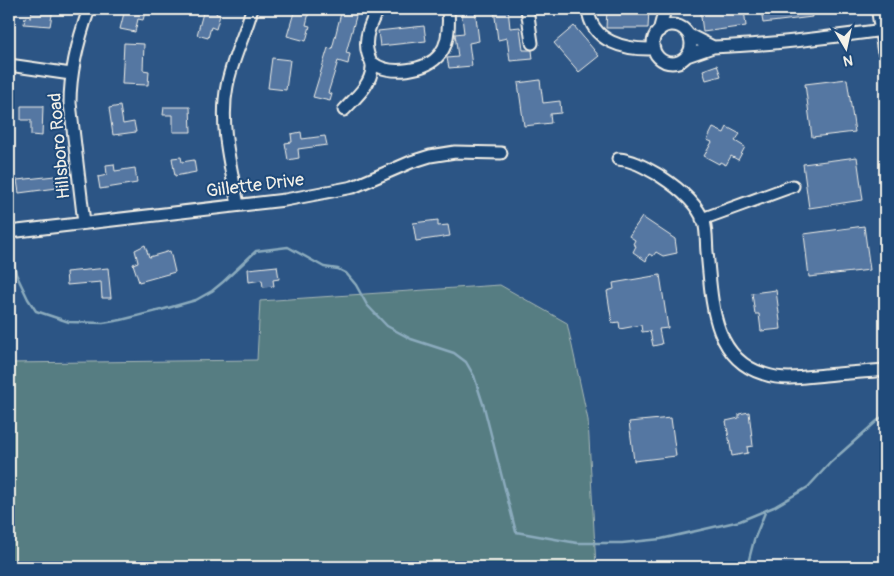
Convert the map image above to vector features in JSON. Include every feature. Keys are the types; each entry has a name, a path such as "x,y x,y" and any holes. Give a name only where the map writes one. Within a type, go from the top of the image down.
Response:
{"main road":[{"path":"879,9 885,50"}],"street":[{"name":"Hillsboro Road","path":"84,223 70,103 74,56 89,9"},
{"path":"238,205 225,128 224,101 232,65 252,9"},
{"path":"378,9 367,38 368,56 379,67 402,69 418,67 433,60 442,52 448,24 448,9"},
{"path":"527,9 532,43"},
{"path":"588,9 591,24 606,39 633,48 654,49"},
{"path":"665,9 659,31 654,39 654,49 659,58 667,63 677,63 687,56 713,46 756,46 805,42 883,30"},
{"path":"669,9 679,26 689,34 713,46"},
{"path":"659,31 668,26 679,26"},
{"path":"687,56 692,45 689,34"},
{"path":"344,110 363,90 369,80 372,62"},
{"path":"9,65 71,74"},
{"name":"Gillette Drive","path":"9,232 285,200 352,187 411,162 444,153 500,153"},
{"path":"618,159 628,160 646,168 669,182 688,198 702,219 705,227 712,298 717,324 724,342 741,360 763,374 789,378 885,370"},
{"path":"702,219 793,186"}],"green space":[{"path":"500,285 567,323 588,420 596,567 9,567 9,363 257,360 260,301"}],"building":[{"path":"40,9 53,9 50,26 24,24 25,17 31,18 32,10 40,11"},
{"path":"125,9 146,9 143,20 138,19 135,32 120,29"},
{"path":"204,9 218,9 216,14 220,15 216,29 211,27 208,38 197,35"},
{"path":"295,9 310,9 306,25 310,26 306,41 287,36"},
{"path":"342,9 358,9 346,53 350,54 348,64 338,61 328,93 332,94 330,101 313,97 328,48 332,49"},
{"path":"461,9 475,9 479,41 469,43 472,66 449,68 447,58 458,57 455,34 464,33"},
{"path":"494,9 508,9 510,28 520,27 523,50 532,50 533,59 510,61 507,38 498,40"},
{"path":"607,9 649,9 648,28 606,28"},
{"path":"700,9 744,9 746,26 703,32"},
{"path":"761,9 811,9 812,17 763,23"},
{"path":"424,26 426,41 380,46 378,31"},
{"path":"574,26 599,56 579,72 554,43"},
{"path":"124,43 144,44 143,70 149,71 148,85 122,84"},
{"path":"272,58 290,60 286,90 268,88"},
{"path":"717,65 721,76 706,80 703,70"},
{"path":"847,79 855,132 812,137 805,84"},
{"path":"540,80 543,103 560,101 561,113 550,114 551,123 524,126 518,83"},
{"path":"21,106 43,106 42,136 31,135 31,120 21,120"},
{"path":"120,106 123,124 134,122 136,132 113,135 109,108"},
{"path":"164,107 190,107 191,132 173,132 173,115 163,115"},
{"path":"727,127 740,134 735,141 745,147 738,160 731,156 726,165 720,162 719,164 704,156 712,142 707,140 713,128 724,133"},
{"path":"301,132 302,139 325,136 327,145 298,149 299,158 288,160 285,143 292,142 291,134"},
{"path":"181,157 182,162 194,160 196,172 175,176 172,158"},
{"path":"857,157 863,200 809,208 803,164"},
{"path":"114,164 115,171 135,168 137,183 100,189 98,177 107,175 106,165"},
{"path":"55,176 57,188 19,193 17,180"},
{"path":"642,217 675,239 677,253 663,256 656,252 653,256 649,254 646,261 633,252 636,246 633,244 635,240 629,236"},
{"path":"438,220 438,226 448,225 450,236 416,241 413,223"},
{"path":"864,226 870,270 809,277 804,234"},
{"path":"145,245 149,257 170,251 175,272 139,282 133,264 138,262 135,250"},
{"path":"277,266 279,279 273,280 274,286 263,287 262,280 249,282 248,269"},
{"path":"108,268 111,298 102,298 101,282 67,285 66,272"},
{"path":"660,275 668,328 659,329 662,344 653,346 650,331 642,332 641,325 620,329 619,322 612,323 607,291 614,289 613,283"},
{"path":"776,290 781,329 761,331 759,314 755,314 752,293"},
{"path":"749,412 753,446 747,447 748,453 732,456 726,421 739,418 739,414"},
{"path":"671,418 676,456 634,461 629,422"}],"waterway":[{"path":"10,240 16,274 36,311 69,322 103,323 121,320 196,300 212,291 256,251 288,247 324,267 338,269 346,273 356,285 367,305 387,326 411,339 454,353 466,362 474,376 484,407 516,532 577,543 622,543 661,539 740,521 774,507 808,487 831,462 885,415"},
{"path":"747,567 754,540 766,510"}]}
